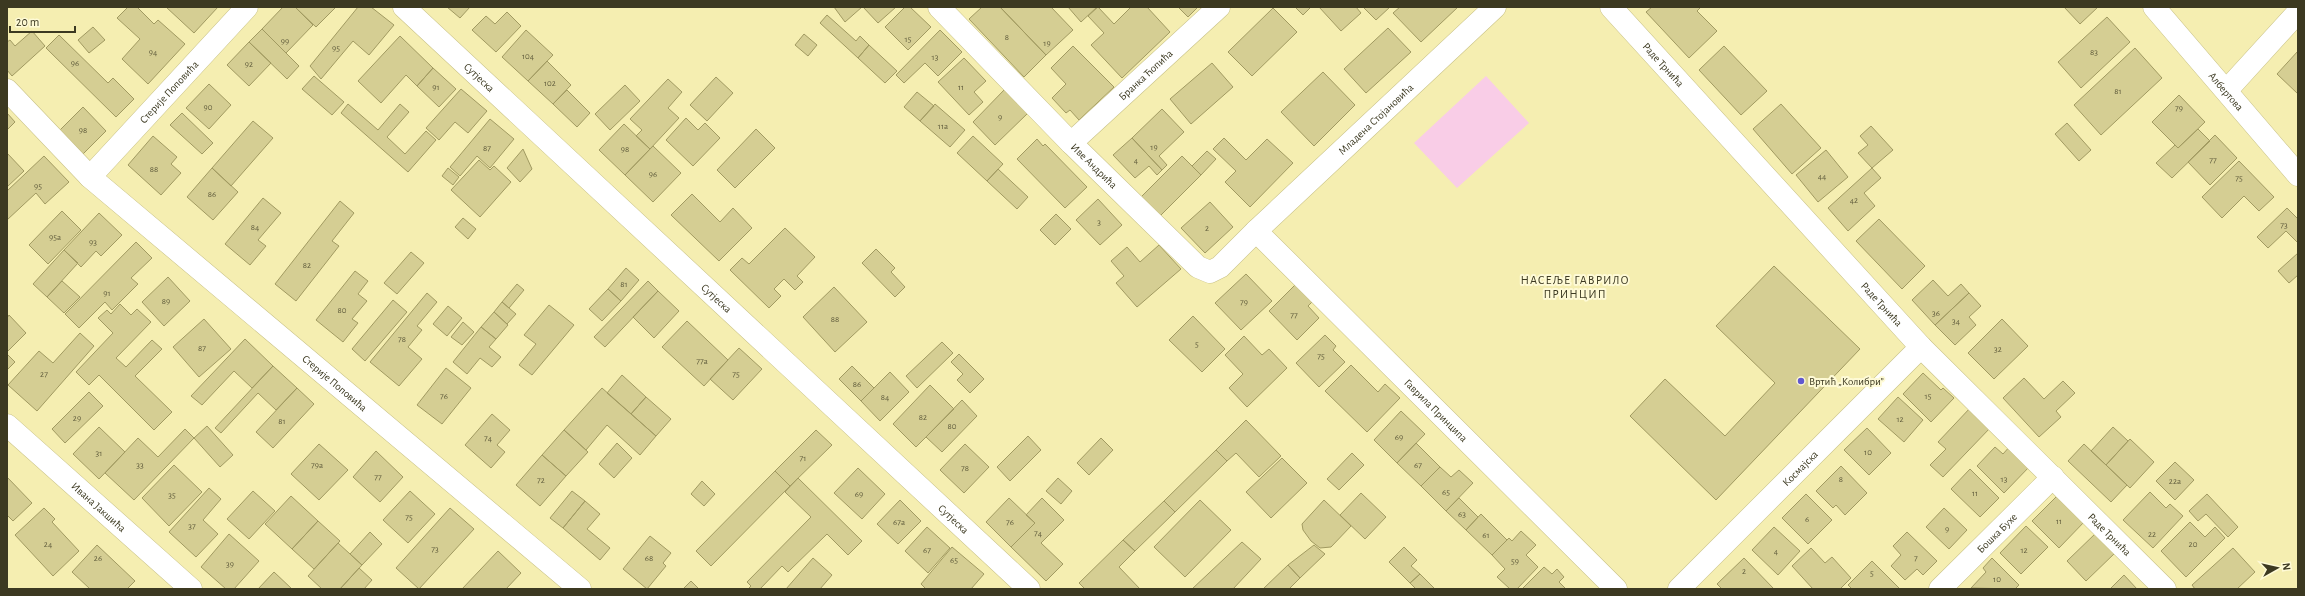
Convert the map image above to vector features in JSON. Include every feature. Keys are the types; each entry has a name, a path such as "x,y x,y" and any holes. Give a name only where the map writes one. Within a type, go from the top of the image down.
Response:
{"street":[{"name":"Стерије Поповића","path":"90,177 247,7"},
{"name":"Сутјеска","path":"404,7 1029,589"},
{"name":"Бранка Ћопића","path":"1071,142 1219,7"},
{"name":"Младена Стојановића","path":"1256,230 1495,7"},
{"name":"Раде Трнића","path":"1611,7 1921,347 2165,589"},
{"name":"Албертова","path":"2154,7 2227,90 2298,175"},
{"name":"Иве Андрића","path":"951,11 1071,142 1198,268 1210,272 1220,267 1256,230"},
{"path":"2227,90 2298,12"},
{"name":"Стерије Поповића","path":"7,90 90,177 580,589"},
{"name":"Гаврила Принципа","path":"1256,230 1616,589"},
{"name":"Космајска","path":"1679,589 1921,347"},
{"name":"Ивана Јакшића","path":"7,425 191,589"},
{"name":"Бошка Бухе","path":"1940,589 2053,477"}],"shaded area":[{"path":"1486,76 1529,123 1457,188 1414,143"}],"building":[{"path":"128,7 137,7 154,24 158,20 185,44 148,84 122,59 140,39 117,18"},
{"path":"166,7 218,7 194,33"},
{"path":"283,7 295,7 313,25 286,53 262,29"},
{"path":"295,7 336,7 316,27"},
{"path":"358,7 371,7 394,25 369,55 353,41 321,79 310,66"},
{"path":"447,7 470,7 460,18"},
{"path":"834,7 862,7 845,22"},
{"path":"863,7 896,7 878,23"},
{"path":"905,7 910,7 931,27 908,50 885,27"},
{"path":"982,7 1000,7 1046,55 1024,77 969,19"},
{"path":"1000,7 1051,7 1073,30 1046,55"},
{"path":"1068,7 1097,7 1081,22"},
{"path":"1098,7 1114,24 1131,7 1147,7 1170,32 1122,78 1091,45 1104,33 1088,16"},
{"path":"1178,7 1198,7 1188,17"},
{"path":"1295,7 1311,7 1303,15"},
{"path":"1319,7 1356,7 1361,13 1341,31"},
{"path":"1363,7 1390,7 1376,20"},
{"path":"1400,7 1458,7 1421,42 1393,13"},
{"path":"1652,7 1701,7 1697,11 1717,31 1689,58 1646,12"},
{"path":"2064,7 2098,7 2080,24"},
{"path":"1273,8 1297,32 1252,76 1228,52"},
{"path":"507,12 521,26 496,52 472,30 486,16 495,24"},
{"path":"827,15 856,41 860,36 869,45 858,58 820,23"},
{"path":"2107,17 2130,42 2081,88 2058,62"},
{"path":"93,27 105,40 89,53 78,40"},
{"path":"1388,28 1411,52 1366,93 1344,69"},
{"path":"262,29 299,66 287,79 249,42"},
{"path":"526,30 553,55 528,81 502,57"},
{"path":"940,30 962,52 938,76 925,63 904,83 896,75"},
{"path":"32,31 45,46 12,76 7,70 7,42 10,40 15,46"},
{"path":"804,34 817,45 808,56 795,45"},
{"path":"59,35 108,83 113,78 134,99 116,117 46,48"},
{"path":"400,36 433,68 417,86 406,75 381,103 358,81"},
{"path":"249,42 271,63 249,86 227,65"},
{"path":"869,45 897,71 885,83 858,58"},
{"path":"1073,46 1114,87 1079,120 1070,110 1066,113 1052,98 1066,84 1051,68"},
{"path":"1724,46 1767,91 1741,115 1699,70"},
{"path":"2135,48 2162,78 2101,135 2074,105"},
{"path":"2298,51 2298,94 2277,74"},
{"path":"964,58 986,81 974,92 983,102 969,115 938,82"},
{"path":"547,61 571,85 553,104 528,81"},
{"path":"1212,63 1233,87 1191,124 1170,99"},
{"path":"433,68 456,89 439,107 417,86"},
{"path":"1323,72 1355,105 1314,146 1281,112"},
{"path":"314,76 344,102 332,115 302,89"},
{"path":"716,77 733,93 707,121 690,105"},
{"path":"668,79 682,92 668,108 679,118 650,149 636,136 642,130 630,119"},
{"path":"209,84 231,105 209,129 186,108"},
{"path":"625,85 640,101 610,130 595,114"},
{"path":"461,89 487,111 468,133 455,122 439,140 426,128"},
{"path":"1005,89 1028,113 995,145 973,122"},
{"path":"567,90 590,113 577,127 553,104"},
{"path":"917,92 934,106 920,121 904,107"},
{"path":"2179,95 2205,122 2178,148 2152,122"},
{"path":"348,104 378,130 400,104 409,112 387,137 405,154 426,131 436,140 408,172 341,113"},
{"path":"935,104 965,130 950,147 920,121"},
{"path":"1781,104 1821,148 1792,174 1753,129"},
{"path":"83,107 106,131 83,154 60,130"},
{"path":"1162,109 1184,132 1159,156 1167,165 1162,170 1132,138"},
{"path":"7,113 15,122 7,130"},
{"path":"182,113 213,143 202,154 170,125"},
{"path":"686,118 698,130 705,123 720,138 693,166 666,140"},
{"path":"490,119 514,139 490,168 477,156 460,176 450,167"},
{"path":"253,121 273,138 231,186 212,168"},
{"path":"2067,123 2091,150 2079,161 2055,134"},
{"path":"624,124 650,149 625,175 599,150"},
{"path":"1871,126 1893,150 1872,168 1858,153 1868,145 1860,136"},
{"path":"756,129 775,148 735,188 717,170"},
{"path":"2198,129 2210,141 2172,178 2156,163 2175,145 2178,148"},
{"path":"2215,135 2237,158 2210,185 2188,162"},
{"path":"153,136 177,157 171,164 181,173 161,195 128,165"},
{"path":"973,136 1003,164 987,181 957,153"},
{"path":"1132,138 1162,170 1157,175 1149,166 1135,178 1113,155"},
{"path":"1224,138 1246,160 1267,139 1293,163 1250,207 1225,182 1236,171 1213,149"},
{"path":"1037,139 1043,146 1045,144 1087,187 1065,208 1017,159"},
{"path":"653,146 681,173 653,202 625,175"},
{"path":"523,149 532,169 520,182 507,168"},
{"path":"1826,150 1848,177 1818,202 1796,175"},
{"path":"1207,151 1216,159 1201,175 1192,166"},
{"path":"7,153 24,171 7,187"},
{"path":"44,156 69,182 45,204 36,193 7,220 7,191"},
{"path":"1182,156 1201,175 1160,216 1141,197"},
{"path":"479,160 490,170 494,166 511,182 480,217 451,190"},
{"path":"2239,161 2274,197 2259,211 2244,196 2222,218 2202,197"},
{"path":"212,168 238,192 213,220 187,197"},
{"path":"448,168 459,177 453,185 442,176"},
{"path":"1872,168 1881,178 1864,193 1875,206 1848,231 1828,208"},
{"path":"998,169 1028,197 1017,209 987,181"},
{"path":"692,194 720,222 733,208 752,228 719,261 671,215"},
{"path":"263,198 281,213 258,240 266,246 250,265 225,244"},
{"path":"1098,199 1122,225 1100,245 1076,220"},
{"path":"340,201 354,213 332,241 339,246 296,301 275,284"},
{"path":"1210,202 1233,227 1205,253 1181,228"},
{"path":"2287,208 2298,219 2298,243 2286,231 2268,248 2257,237"},
{"path":"62,211 81,230 48,264 29,245"},
{"path":"99,213 122,235 101,256 96,251 81,267 64,250"},
{"path":"1056,214 1071,229 1055,245 1040,230"},
{"path":"463,218 476,229 468,239 455,227"},
{"path":"1879,219 1925,266 1902,289 1856,241"},
{"path":"785,228 815,257 797,276 803,282 795,290 784,279 774,289 781,296 769,308 730,270 742,258 749,264"},
{"path":"136,242 152,258 131,278 138,284 112,310 105,302 79,328 65,314"},
{"path":"1159,245 1181,269 1137,307 1116,283 1124,276 1111,261 1127,247 1140,262"},
{"path":"876,249 895,268 891,272 905,287 895,297 862,263"},
{"path":"64,250 78,263 47,297 33,284"},
{"path":"411,252 424,263 397,294 384,283"},
{"path":"2298,253 2298,275 2289,283 2278,271"},
{"name":"Вртић „Колибри”","path":"1774,266 1860,349 1716,500 1630,416 1665,379 1725,436 1775,383 1716,326"},
{"path":"626,268 639,280 621,301 608,289"},
{"path":"355,271 368,281 358,294 367,301 352,319 358,323 343,342 316,320"},
{"path":"1246,274 1272,301 1241,330 1215,303"},
{"path":"168,277 190,301 164,326 142,302"},
{"path":"1933,280 1948,296 1961,284 1969,293 1935,325 1912,300"},
{"path":"62,281 80,297 64,313 47,297"},
{"path":"648,281 658,291 605,347 594,337"},
{"path":"1297,283 1314,300 1308,306 1319,318 1297,340 1269,311"},
{"path":"517,284 524,290 509,308 502,302"},
{"path":"834,287 867,322 835,352 803,317"},
{"path":"608,289 621,301 602,321 589,309"},
{"path":"658,291 679,311 654,338 633,317"},
{"path":"427,293 437,302 417,326 422,330 408,347 422,359 399,386 370,362"},
{"path":"1969,293 1981,306 1969,317 1976,325 1955,345 1935,325"},
{"path":"393,300 407,312 365,361 352,349"},
{"path":"502,302 516,314 507,324 494,312"},
{"path":"120,304 131,315 137,309 151,322 116,358 126,367 152,340 162,349 135,376 172,412 154,430 99,375 89,385 76,372 113,333 98,318 107,310 111,314"},
{"path":"549,305 574,325 532,375 519,365 536,344 524,335"},
{"path":"448,306 462,318 447,336 433,324"},
{"path":"494,312 508,325 496,339 481,327"},
{"path":"9,315 26,333 7,352 7,318"},
{"path":"1193,316 1225,349 1202,372 1169,340"},
{"path":"204,319 231,349 199,377 173,347"},
{"path":"2002,319 2028,346 1994,379 1968,353"},
{"path":"687,321 728,360 704,386 662,347"},
{"path":"463,322 474,332 462,345 451,337"},
{"path":"481,327 496,339 489,347 501,357 492,367 480,358 467,374 453,362"},
{"path":"80,333 94,346 37,411 8,385 39,351 53,363"},
{"path":"1325,335 1336,346 1333,350 1345,362 1319,387 1296,363"},
{"path":"1244,336 1262,355 1269,349 1287,368 1247,407 1229,388 1243,374 1225,355"},
{"path":"245,339 273,366 252,388 234,371 202,405 191,396"},
{"path":"942,342 953,353 917,388 906,376"},
{"path":"739,348 762,369 733,400 710,379"},
{"path":"7,354 15,362 7,370"},
{"path":"959,354 984,379 970,393 957,380 963,374 951,362"},
{"path":"1351,365 1378,392 1385,384 1400,398 1367,432 1325,391"},
{"path":"273,366 297,388 276,410 258,393 221,433 215,428"},
{"path":"852,366 874,388 861,401 839,379"},
{"path":"446,368 471,388 442,424 417,405"},
{"path":"890,372 909,392 880,421 861,401"},
{"path":"1923,373 1941,390 1943,388 1954,398 1931,422 1903,394"},
{"path":"622,375 646,397 631,414 607,393"},
{"path":"2024,378 2044,399 2063,381 2075,393 2056,411 2061,417 2039,437 2003,398"},
{"path":"930,385 954,409 916,447 893,424"},
{"path":"297,388 314,404 273,448 256,432"},
{"path":"602,388 656,436 640,455 607,425 586,450 564,430"},
{"path":"89,392 103,406 65,443 52,429"},
{"path":"646,397 671,419 656,436 631,414"},
{"path":"1898,397 1923,420 1904,442 1878,419"},
{"path":"962,400 977,416 942,452 926,437"},
{"path":"1971,407 1991,427 1943,477 1930,465 1946,449 1938,442"},
{"path":"1401,411 1425,434 1397,463 1374,440"},
{"path":"492,414 510,430 497,445 505,452 491,468 465,445"},
{"path":"1246,420 1281,456 1259,477 1236,453 1227,461 1216,450"},
{"path":"207,426 233,455 220,467 194,438"},
{"path":"99,427 125,452 99,479 73,454"},
{"path":"2113,427 2128,441 2106,465 2091,451"},
{"path":"1867,428 1891,453 1869,475 1844,450"},
{"path":"185,429 194,438 134,500 105,473 138,438 158,457"},
{"path":"564,430 588,452 566,476 542,455"},
{"path":"816,430 832,445 790,486 775,471"},
{"path":"1028,436 1041,450 1010,481 997,467"},
{"path":"1101,438 1113,450 1089,475 1077,463"},
{"path":"2130,439 2154,462 2130,488 2106,465"},
{"path":"617,443 632,458 614,478 599,464"},
{"path":"1416,443 1440,467 1421,486 1397,463"},
{"path":"319,444 348,470 319,500 291,474"},
{"path":"965,444 989,467 964,493 940,470"},
{"path":"2084,444 2127,485 2111,502 2068,461"},
{"path":"2011,445 2031,465 2004,493 1977,466 1995,447 2003,454"},
{"path":"1216,450 1227,461 1175,512 1164,501"},
{"path":"376,451 403,477 380,502 353,477"},
{"path":"1352,453 1364,465 1339,490 1327,479"},
{"path":"542,455 566,476 540,506 516,485"},
{"path":"1282,458 1307,483 1271,518 1246,492"},
{"path":"2175,462 2194,480 2175,500 2156,481"},
{"path":"174,465 202,492 169,526 142,498"},
{"path":"1841,466 1867,493 1845,515 1836,505 1833,508 1816,491"},
{"path":"1440,467 1451,477 1459,470 1473,483 1446,511 1421,486"},
{"path":"858,468 885,494 862,519 834,493"},
{"path":"1970,469 1999,498 1980,517 1951,489"},
{"path":"775,471 790,486 711,566 696,551"},
{"path":"7,477 32,503 13,521 7,515"},
{"path":"798,478 862,541 848,555 827,534 788,572 782,566 760,589 748,589 751,586 747,582 811,517 785,492"},
{"path":"1058,478 1072,491 1061,504 1046,491"},
{"path":"702,481 715,494 704,506 691,494"},
{"path":"209,488 221,499 203,520 218,534 196,557 169,532"},
{"path":"253,491 275,511 249,539 227,519"},
{"path":"410,491 435,514 408,543 383,520"},
{"path":"572,491 585,501 563,528 550,518"},
{"path":"2150,492 2166,508 2170,504 2183,516 2153,548 2123,520"},
{"path":"1361,493 1386,517 1365,539 1340,515"},
{"path":"1806,494 1832,520 1808,544 1782,518"},
{"path":"2059,494 2086,520 2059,548 2032,521"},
{"path":"2207,494 2238,527 2228,537 2206,514 2198,521 2189,511"},
{"path":"291,496 318,521 292,549 265,524"},
{"path":"1009,498 1035,523 1011,547 986,522"},
{"path":"1042,498 1064,520 1041,543 1063,564 1046,581 1011,547 1035,523 1026,515"},
{"path":"1459,498 1478,517 1466,530 1446,511"},
{"path":"900,500 921,521 898,544 877,524"},
{"path":"1200,500 1231,530 1185,577 1154,547"},
{"path":"1324,500 1351,526 1331,547 1320,548 1311,541 1303,530 1302,524"},
{"path":"585,501 600,514 587,529 610,548 600,560 563,528"},
{"path":"1164,501 1175,512 1135,551 1123,540"},
{"path":"44,508 55,519 52,522 79,551 53,576 15,535"},
{"path":"450,508 474,529 419,589 396,568"},
{"path":"1944,508 1967,530 1949,549 1926,527"},
{"path":"1481,514 1507,540 1492,555 1466,530"},
{"path":"318,521 340,541 314,569 292,549"},
{"path":"2190,522 2205,537 2215,527 2225,538 2186,577 2161,551"},
{"path":"2026,526 2048,547 2021,574 2000,553"},
{"path":"927,527 950,548 928,573 905,551"},
{"path":"1774,527 1800,551 1778,575 1752,550"},
{"path":"1521,531 1536,545 1526,555 1538,567 1517,589 1510,589 1497,577 1505,569 1492,555 1509,538 1512,541"},
{"path":"370,532 382,544 362,565 350,554"},
{"path":"1907,532 1937,561 1923,575 1917,569 1905,580 1891,566 1901,555 1893,546"},
{"path":"2097,532 2116,552 2086,581 2067,561"},
{"path":"229,534 259,561 234,589 226,589 201,567"},
{"path":"650,536 671,553 663,563 666,566 647,589 623,569"},
{"path":"1123,540 1135,551 1119,567 1140,589 1085,589 1079,583"},
{"path":"1242,542 1261,559 1233,589 1192,589"},
{"path":"338,543 362,565 340,589 322,589 308,576"},
{"path":"97,545 135,581 127,589 90,589 72,572"},
{"path":"1314,545 1325,554 1300,578 1288,565"},
{"path":"952,547 984,574 971,589 926,589 921,584"},
{"path":"1404,547 1417,560 1411,566 1420,574 1410,583 1389,562"},
{"path":"1811,548 1825,563 1832,557 1851,578 1840,589 1813,589 1792,566"},
{"path":"2233,548 2255,572 2237,589 2195,589 2192,585"},
{"path":"498,551 521,573 506,589 462,589"},
{"path":"813,558 832,575 820,589 786,589"},
{"path":"1744,558 1774,589 1722,589 1717,584"},
{"path":"1992,558 2019,585 2015,589 1971,588 1986,572 1983,568"},
{"path":"1872,561 1900,589 1852,589 1848,585"},
{"path":"1288,565 1300,578 1289,589 1263,589"},
{"path":"1544,567 1552,574 1557,569 1564,577 1559,582 1566,589 1522,589"},
{"path":"359,568 372,580 364,589 340,589"},
{"path":"274,572 292,589 258,589"},
{"path":"1420,574 1435,589 1416,589 1410,583"},
{"path":"2124,575 2137,589 2110,589"},
{"path":"691,581 699,589 683,589"}],"place":[{"name":"Вртић „Колибри”","path":"1801,381"}],"district":[{"name":"НАСЕЉЕ ГАВРИЛО ПРИНЦИП","path":"1575,287"}]}
